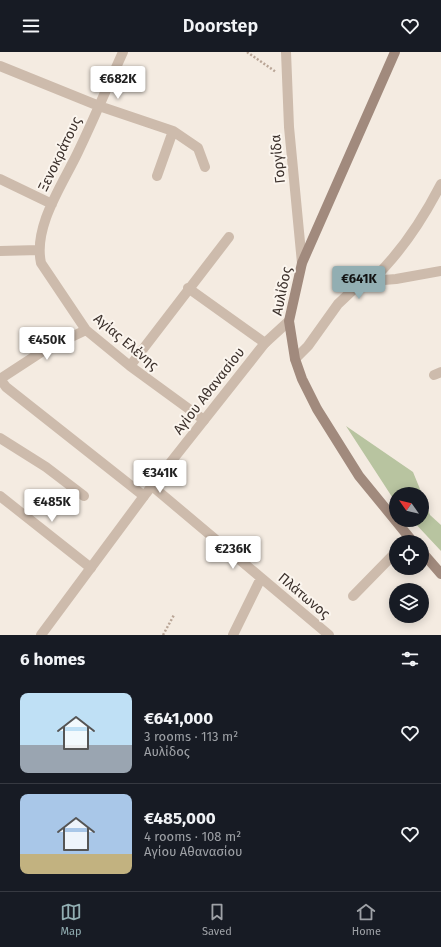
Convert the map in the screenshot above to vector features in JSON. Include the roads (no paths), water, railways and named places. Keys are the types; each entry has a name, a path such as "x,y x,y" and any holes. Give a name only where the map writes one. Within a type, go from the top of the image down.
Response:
{"main road":[{"name":"Αυλίδος","path":"395,52 302,263 289,321 295,359 302,379 317,409 359,476 404,535"},
{"path":"429,560 441,574"}],"street":[{"name":"Ξενοκράτους","path":"39,250 52,204 78,153 123,52"},
{"name":"Γοργίδα","path":"286,52 289,127 302,263"},
{"path":"0,66 99,106 173,130 198,148 205,167"},
{"path":"157,176 173,130"},
{"path":"0,179 52,204"},
{"path":"372,281 386,268 405,242 423,216 441,184"},
{"path":"130,366 188,288 229,237"},
{"path":"0,251 39,250"},
{"name":"Αγίας Ελένης","path":"39,250 42,263 86,330 130,366 204,420"},
{"path":"295,359 308,346 338,304 355,288 372,281 396,279 441,271"},
{"path":"188,288 265,343"},
{"name":"Αγίου Αθανασίου","path":"40,635 144,496 265,343 289,321"},
{"path":"86,330 46,349 0,379 6,387 144,496"},
{"path":"0,438 46,466 84,496"},
{"name":"Πλάτωνος","path":"152,486 327,634"},
{"path":"0,496 91,568"},
{"path":"352,596 389,559"},
{"path":"233,635 261,578"}]}
